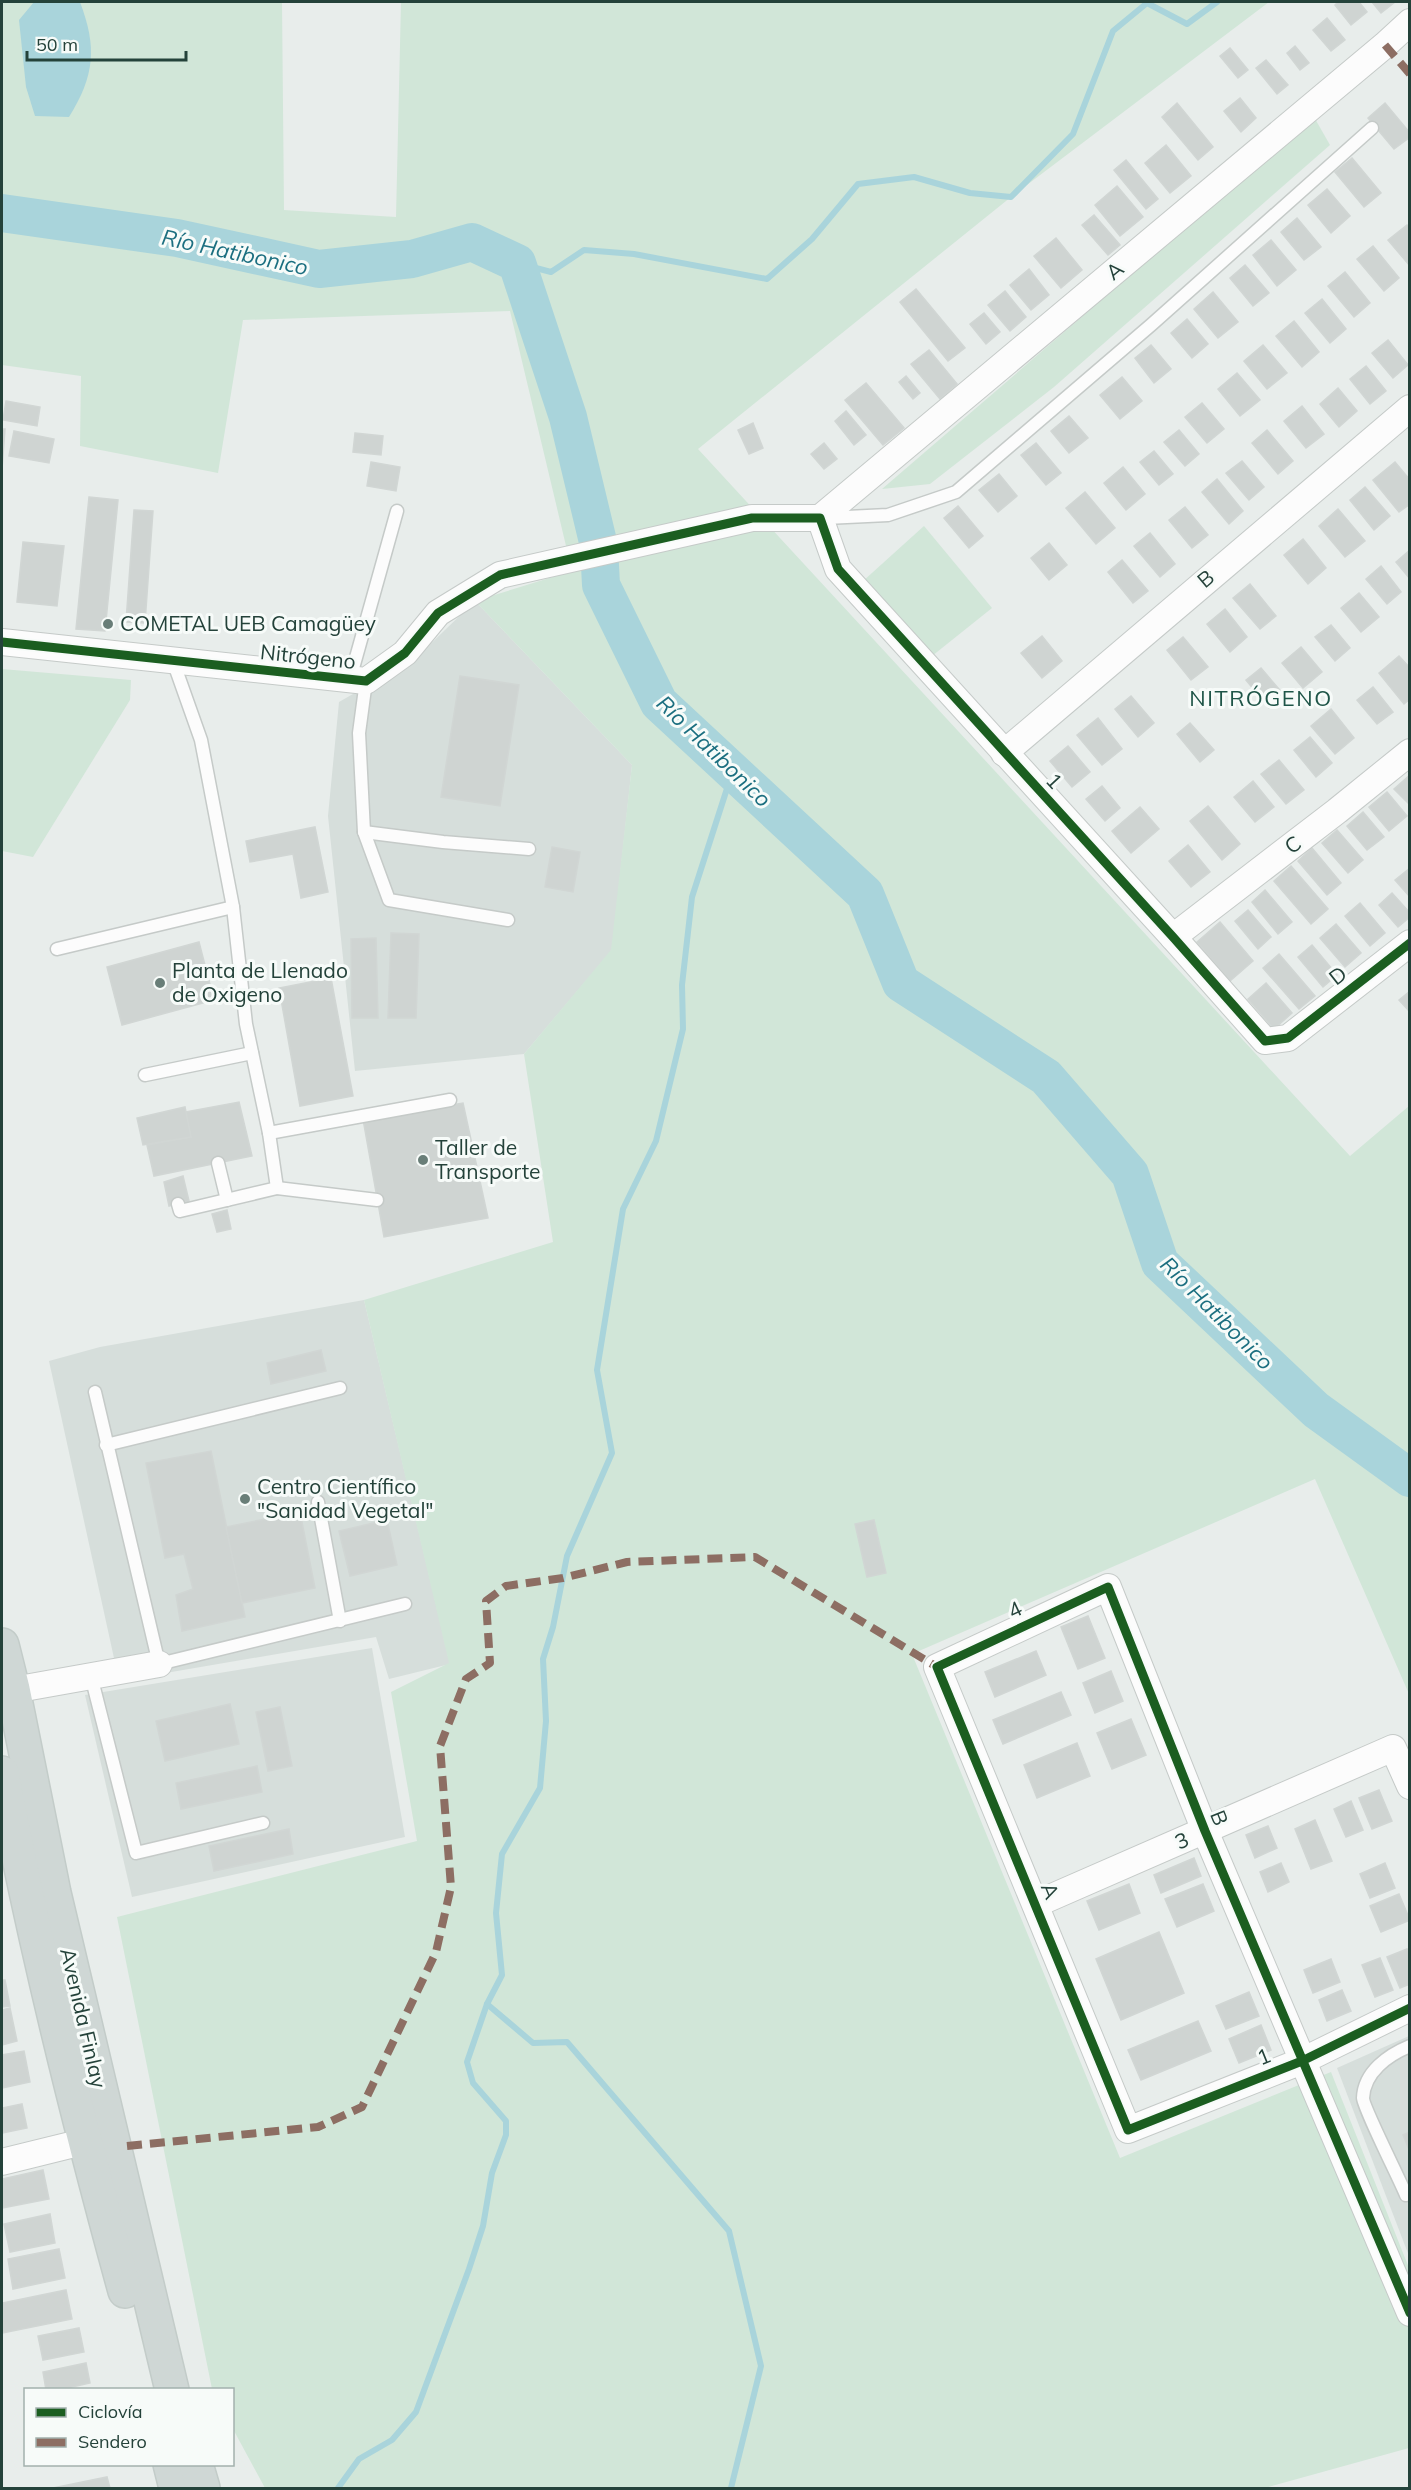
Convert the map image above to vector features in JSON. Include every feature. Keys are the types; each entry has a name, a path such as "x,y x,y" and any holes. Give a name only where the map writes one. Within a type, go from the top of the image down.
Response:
{"main road":[{"name":"Avenida Finlay","path":"2,1645 7,1690 54,1893 97,2138 152,2388"},
{"name":"Avenida Finlay","path":"2,1773 22,1879 171,2388"},
{"path":"170,2466 176,2488"},
{"path":"197,2466 203,2488"}],"street":[{"name":"A","path":"820,518 1410,22"},
{"name":"B","path":"1004,753 1405,421"},
{"name":"Nitrógeno","path":"2,642 358,680 405,653 438,613 500,575 752,518 820,518"},
{"name":"1","path":"820,518 838,569 1265,1041 1288,1038"},
{"name":"C","path":"1173,937 1410,752"},
{"name":"D","path":"1288,1038 1410,943"},
{"name":"B","path":"1108,1587 1205,1831 1410,2313"},
{"name":"4","path":"937,1667 1108,1587"},
{"path":"7,1690 159,1664"},
{"name":"A","path":"937,1667 1128,2130"},
{"name":"3","path":"1036,1904 1393,1748 1410,1786"},
{"name":"1","path":"1128,2130 1302,2061 1410,2008"},
{"path":"2,2162 97,2138"}],"lane":[{"path":"820,518 888,515 956,492 1151,325 1371,128"},
{"path":"397,511 358,680 358,733 364,832 389,900 508,920"},
{"path":"173,661 201,740 233,907 246,1024 277,1188"},
{"path":"364,832 443,842 529,849"},
{"path":"57,949 233,907"},
{"path":"145,1075 252,1053"},
{"path":"268,1132 450,1100"},
{"path":"218,1163 227,1200"},
{"path":"178,1203 180,1210 277,1188 377,1200"},
{"path":"106,1445 340,1388"},
{"path":"95,1392 159,1664 405,1604"},
{"path":"318,1502 340,1621"},
{"path":"91,1676 136,1853 263,1823"},
{"path":"1410,2046 1386,2058 1374,2070 1363,2100 1406,2195 1410,2194"}],"shaded area":[{"path":"475,601 632,765 612,950 524,1054 355,1071 328,816 339,702 416,658"},
{"name":"Centro Científico \"Sanidad Vegetal\"","path":"364,1300 450,1664 389,1679 376,1637 119,1681 49,1361 100,1347"},
{"path":"372,1648 405,1837 132,1897 85,1695"},
{"path":"1409,2036 1409,2256 1337,2068"}],"green space":[{"path":"2,2 282,2 284,210 396,217 401,2 1269,2 1011,197 698,449 1350,1156 1409,1106 1409,1694 1315,1479 912,1654 1120,2158 1331,2072 1409,2268 1409,2448 1265,2488 265,2488 234,2431 234,2388 212,2388 117,1917 417,1841 391,1692 449,1663 364,1300 553,1242 524,1054 611,950 632,765 475,601 572,571 510,311 243,320 218,473 80,446 81,376 2,365"},
{"path":"1314,117 1330,145 1054,387 930,484 882,489"},
{"path":"924,526 992,608 927,660 862,582"},
{"path":"2,669 131,680 130,700 33,857 2,851"}],"water":[{"path":"34,2 80,2 85,18 91,47 91,61 84,88 69,117 35,116 26,87 19,20"}],"building":[{"path":"1338,2 1359,2 1367,12 1351,25 1335,5"},
{"path":"1372,2 1395,2 1381,13"},
{"path":"1327,18 1345,40 1331,51 1313,30"},
{"path":"1295,46 1309,63 1300,70 1287,53"},
{"path":"1230,48 1248,70 1238,78 1220,56"},
{"path":"1266,60 1288,85 1277,94 1256,68"},
{"path":"1240,98 1256,118 1241,132 1224,111"},
{"path":"1177,103 1213,147 1198,160 1162,117"},
{"path":"1385,103 1410,133 1410,137 1394,149 1368,118"},
{"path":"1166,145 1191,176 1170,193 1145,163"},
{"path":"1352,158 1381,193 1364,207 1335,172"},
{"path":"1126,160 1158,199 1146,209 1114,170"},
{"path":"1117,186 1143,217 1120,236 1095,205"},
{"path":"1327,189 1350,216 1331,233 1308,205"},
{"path":"1094,215 1120,245 1108,255 1082,225"},
{"path":"1297,218 1321,247 1304,260 1281,232"},
{"path":"1407,225 1410,228 1410,266 1388,240"},
{"path":"1056,238 1082,270 1061,288 1034,256"},
{"path":"1271,240 1296,270 1277,286 1253,255"},
{"path":"1373,246 1399,278 1384,291 1357,259"},
{"path":"1245,265 1269,293 1253,306 1230,278"},
{"path":"1029,269 1049,295 1031,310 1010,285"},
{"path":"1345,272 1370,303 1354,317 1328,286"},
{"path":"916,289 965,348 948,361 900,302"},
{"path":"1005,291 1026,317 1010,331 988,305"},
{"path":"1213,292 1238,322 1218,338 1194,309"},
{"path":"1322,299 1346,329 1330,343 1305,313"},
{"path":"984,313 1000,332 986,344 970,324"},
{"path":"1187,319 1208,344 1192,358 1171,333"},
{"path":"1294,321 1319,352 1302,367 1276,336"},
{"path":"1388,340 1408,365 1393,378 1372,353"},
{"path":"1151,345 1171,369 1154,383 1135,358"},
{"path":"1263,345 1287,373 1267,389 1244,361"},
{"path":"929,350 957,384 940,399 911,364"},
{"path":"1366,366 1386,391 1370,404 1350,379"},
{"path":"1237,373 1260,400 1240,416 1218,389"},
{"path":"906,376 920,393 913,399 899,382"},
{"path":"1122,377 1142,401 1120,419 1100,395"},
{"path":"866,383 904,428 883,445 845,400"},
{"path":"1338,388 1357,411 1339,427 1320,404"},
{"path":"6,401 40,407 37,426 3,420"},
{"path":"1202,403 1224,429 1207,443 1185,417"},
{"path":"1302,406 1324,434 1306,448 1284,421"},
{"path":"846,411 866,435 854,445 835,421"},
{"path":"1069,416 1088,438 1069,453 1051,431"},
{"path":"753,423 763,448 749,454 738,430"},
{"path":"2,429 5,429 2,469"},
{"path":"1179,430 1199,454 1185,466 1164,442"},
{"path":"1267,430 1293,461 1278,474 1252,443"},
{"path":"14,431 54,439 49,463 9,456"},
{"path":"355,433 383,436 381,455 353,452"},
{"path":"824,443 837,459 824,469 811,454"},
{"path":"1036,443 1061,473 1046,485 1021,455"},
{"path":"1154,451 1173,474 1159,485 1140,462"},
{"path":"1242,461 1264,487 1249,500 1226,473"},
{"path":"371,462 400,467 396,491 367,486"},
{"path":"1395,462 1410,480 1410,504 1399,512 1373,480"},
{"path":"1123,467 1145,494 1126,510 1104,483"},
{"path":"999,474 1017,496 998,512 979,490"},
{"path":"1217,479 1243,511 1229,524 1202,492"},
{"path":"1365,487 1390,516 1374,530 1350,500"},
{"path":"1085,492 1115,528 1096,544 1066,508"},
{"path":"89,497 118,500 105,631 76,629"},
{"path":"958,506 983,536 969,548 944,518"},
{"path":"1185,507 1208,535 1192,548 1169,520"},
{"path":"1338,509 1365,541 1345,557 1319,526"},
{"path":"134,510 153,511 145,623 126,622"},
{"path":"1150,533 1175,564 1160,577 1134,546"},
{"path":"1303,539 1326,568 1308,584 1284,555"},
{"path":"23,542 64,546 57,606 17,602"},
{"path":"1049,543 1067,565 1049,580 1031,558"},
{"path":"1410,550 1410,579 1396,562"},
{"path":"1122,560 1148,591 1133,603 1108,572"},
{"path":"1381,566 1401,592 1387,604 1366,579"},
{"path":"1250,584 1276,616 1260,629 1233,598"},
{"path":"1359,593 1379,617 1361,632 1341,608"},
{"path":"1225,609 1247,637 1230,652 1207,624"},
{"path":"1331,625 1350,648 1335,661 1315,637"},
{"path":"1042,636 1062,661 1042,678 1021,653"},
{"path":"1183,637 1208,667 1191,680 1167,650"},
{"path":"1301,647 1322,672 1303,688 1282,663"},
{"path":"1399,656 1410,668 1410,699 1404,704 1379,673"},
{"path":"1261,668 1284,695 1269,708 1246,680"},
{"path":"460,676 519,685 500,806 441,797"},
{"path":"1373,687 1393,712 1377,724 1357,700"},
{"path":"1131,696 1154,723 1138,737 1115,709"},
{"path":"1331,709 1354,738 1335,754 1311,726"},
{"path":"1098,718 1122,749 1102,765 1077,735"},
{"path":"1190,723 1214,750 1200,762 1177,734"},
{"path":"1310,737 1332,763 1316,777 1294,750"},
{"path":"1068,746 1090,772 1072,787 1050,761"},
{"path":"1279,760 1304,790 1286,804 1261,774"},
{"path":"1410,775 1410,805 1394,789"},
{"path":"1253,781 1274,807 1255,822 1234,797"},
{"path":"1102,786 1120,808 1105,821 1086,799"},
{"path":"1387,792 1407,816 1389,831 1369,807"},
{"path":"1208,806 1240,844 1222,860 1190,821"},
{"path":"1140,807 1159,829 1131,853 1112,831"},
{"path":"1363,812 1384,837 1367,850 1347,826"},
{"path":"315,827 328,892 301,898 293,854 250,862 246,841"},
{"path":"1337,830 1363,860 1348,873 1322,843"},
{"path":"1188,845 1210,872 1191,887 1169,861"},
{"path":"552,847 580,852 573,892 545,887"},
{"path":"1312,848 1341,883 1327,895 1298,861"},
{"path":"1291,866 1328,909 1311,924 1274,881"},
{"path":"1410,868 1410,897 1395,880"},
{"path":"1265,890 1292,922 1278,934 1252,902"},
{"path":"1392,893 1410,913 1410,917 1398,927 1379,905"},
{"path":"1360,903 1385,933 1370,946 1345,916"},
{"path":"1248,910 1271,937 1258,949 1235,921"},
{"path":"1220,922 1253,961 1230,981 1197,942"},
{"path":"1336,924 1361,953 1345,967 1320,938"},
{"path":"391,933 419,934 416,1018 388,1018"},
{"path":"376,938 378,1018 352,1018 351,939"},
{"name":"Planta de Llenado de Oxigeno","path":"199,942 214,1000 122,1025 107,967"},
{"path":"1312,945 1337,975 1323,987 1298,957"},
{"path":"1279,954 1315,996 1299,1009 1263,968"},
{"path":"331,978 353,1096 300,1106 279,988"},
{"path":"1266,983 1292,1013 1274,1029 1248,999"},
{"path":"1410,991 1410,1012 1399,1000"},
{"path":"239,1102 252,1156 154,1176 147,1145 191,1137 185,1112"},
{"name":"Taller de Transporte","path":"463,1103 488,1218 384,1237 363,1119"},
{"path":"185,1107 191,1137 143,1145 137,1118"},
{"path":"183,1176 189,1201 169,1206 164,1182"},
{"path":"227,1210 231,1229 217,1232 212,1214"},
{"path":"321,1350 326,1371 271,1384 267,1363"},
{"path":"211,1451 245,1617 182,1631 176,1595 193,1589 184,1554 165,1558 146,1463"},
{"path":"300,1512 315,1588 242,1603 226,1527"},
{"path":"387,1520 397,1565 350,1576 339,1531"},
{"path":"874,1520 886,1573 867,1577 855,1524"},
{"path":"1088,1616 1105,1658 1078,1669 1061,1627"},
{"path":"1036,1651 1046,1675 995,1697 985,1672"},
{"path":"1111,1671 1123,1701 1095,1713 1083,1683"},
{"path":"1061,1692 1071,1715 1003,1744 993,1720"},
{"path":"230,1704 239,1744 165,1761 156,1721"},
{"path":"280,1707 292,1766 268,1771 256,1712"},
{"path":"1131,1719 1146,1755 1112,1769 1097,1733"},
{"path":"1077,1743 1090,1776 1037,1798 1024,1765"},
{"path":"257,1766 262,1792 181,1809 176,1783"},
{"path":"1379,1790 1392,1821 1372,1829 1359,1798"},
{"path":"1351,1801 1363,1830 1346,1837 1334,1809"},
{"path":"1315,1820 1332,1861 1311,1869 1295,1829"},
{"path":"1268,1826 1277,1848 1255,1858 1246,1835"},
{"path":"289,1829 293,1854 214,1871 209,1846"},
{"path":"1194,1858 1201,1876 1161,1893 1154,1875"},
{"path":"1281,1863 1289,1882 1268,1892 1260,1872"},
{"path":"1385,1863 1395,1888 1370,1898 1360,1874"},
{"path":"1129,1884 1140,1913 1099,1930 1087,1901"},
{"path":"1203,1884 1214,1911 1177,1927 1165,1899"},
{"path":"1399,1894 1410,1920 1381,1932 1370,1906"},
{"path":"1159,1932 1184,1993 1121,2020 1096,1959"},
{"path":"1407,1949 1410,1954 1410,1984 1400,1988 1387,1957"},
{"path":"1380,1958 1393,1990 1375,1997 1362,1965"},
{"path":"1331,1959 1340,1982 1313,1993 1304,1970"},
{"path":"2,1980 5,1980 10,2006 2,2007"},
{"path":"1342,1990 1351,2011 1327,2021 1319,2000"},
{"path":"1249,1992 1259,2016 1226,2029 1216,2006"},
{"path":"10,2008 17,2041 2,2045 2,2010"},
{"path":"1198,2021 1211,2051 1141,2080 1128,2050"},
{"path":"1261,2025 1271,2050 1239,2063 1229,2039"},
{"path":"24,2051 30,2082 2,2088 2,2055"},
{"path":"22,2104 27,2128 2,2133 2,2108"},
{"path":"1410,2132 1410,2152 1403,2135"},
{"path":"43,2170 49,2199 2,2208 2,2179"},
{"path":"50,2214 55,2243 10,2252 4,2224"},
{"path":"59,2249 65,2278 13,2289 8,2259"},
{"path":"66,2290 72,2319 2,2333 2,2303"},
{"path":"79,2328 84,2352 43,2360 38,2336"},
{"path":"86,2363 90,2383 68,2388 46,2388 43,2372"},
{"path":"107,2477 110,2488 53,2488"}],"waterway":[{"path":"517,263 551,272 584,250 634,254 767,279 812,239 858,184 914,177 970,193 1011,197 1073,134 1113,31 1147,3 1187,24 1217,2"},
{"name":"Río Hatibonico","path":"2,213 177,238 319,269 412,259 472,242 517,263 568,417 599,546 601,585 659,703 865,894 901,983 1046,1077 1130,1174 1160,1263 1316,1410 1410,1478"},
{"path":"338,2488 359,2459 392,2440 416,2412 483,2226 492,2173 506,2135 506,2121 473,2083 467,2062 487,2004 502,1975 496,1913 502,1854 540,1788 546,1721 543,1659 553,1627 567,1556 612,1453 597,1370 623,1209 656,1141 683,1029 682,985 692,897 733,770"},
{"path":"487,2004 533,2043 567,2042 729,2231 761,2366 731,2488"}],"marked path":[{"path":"1385,45 1410,74"},
{"path":"127,2146 318,2127 362,2107 436,1952 451,1887 440,1746 466,1679 490,1663 486,1601 506,1586 563,1578 627,1562 755,1557 937,1667"}],"cycle path":[{"path":"2,642 366,681 405,653 438,613 500,575 752,518 820,518 838,569 1265,1041 1288,1038 1410,943"},
{"path":"1410,2008 1302,2061 1128,2130 937,1667 1108,1587 1205,1831 1410,2313"}],"place":[{"name":"COMETAL UEB Camagüey","path":"108,624"},
{"name":"Planta de Llenado de Oxigeno","path":"160,983"},
{"name":"Taller de Transporte","path":"423,1160"},
{"name":"Centro Científico \"Sanidad Vegetal\"","path":"245,1499"}],"district":[{"name":"NITRÓGENO","path":"1261,698"}]}
